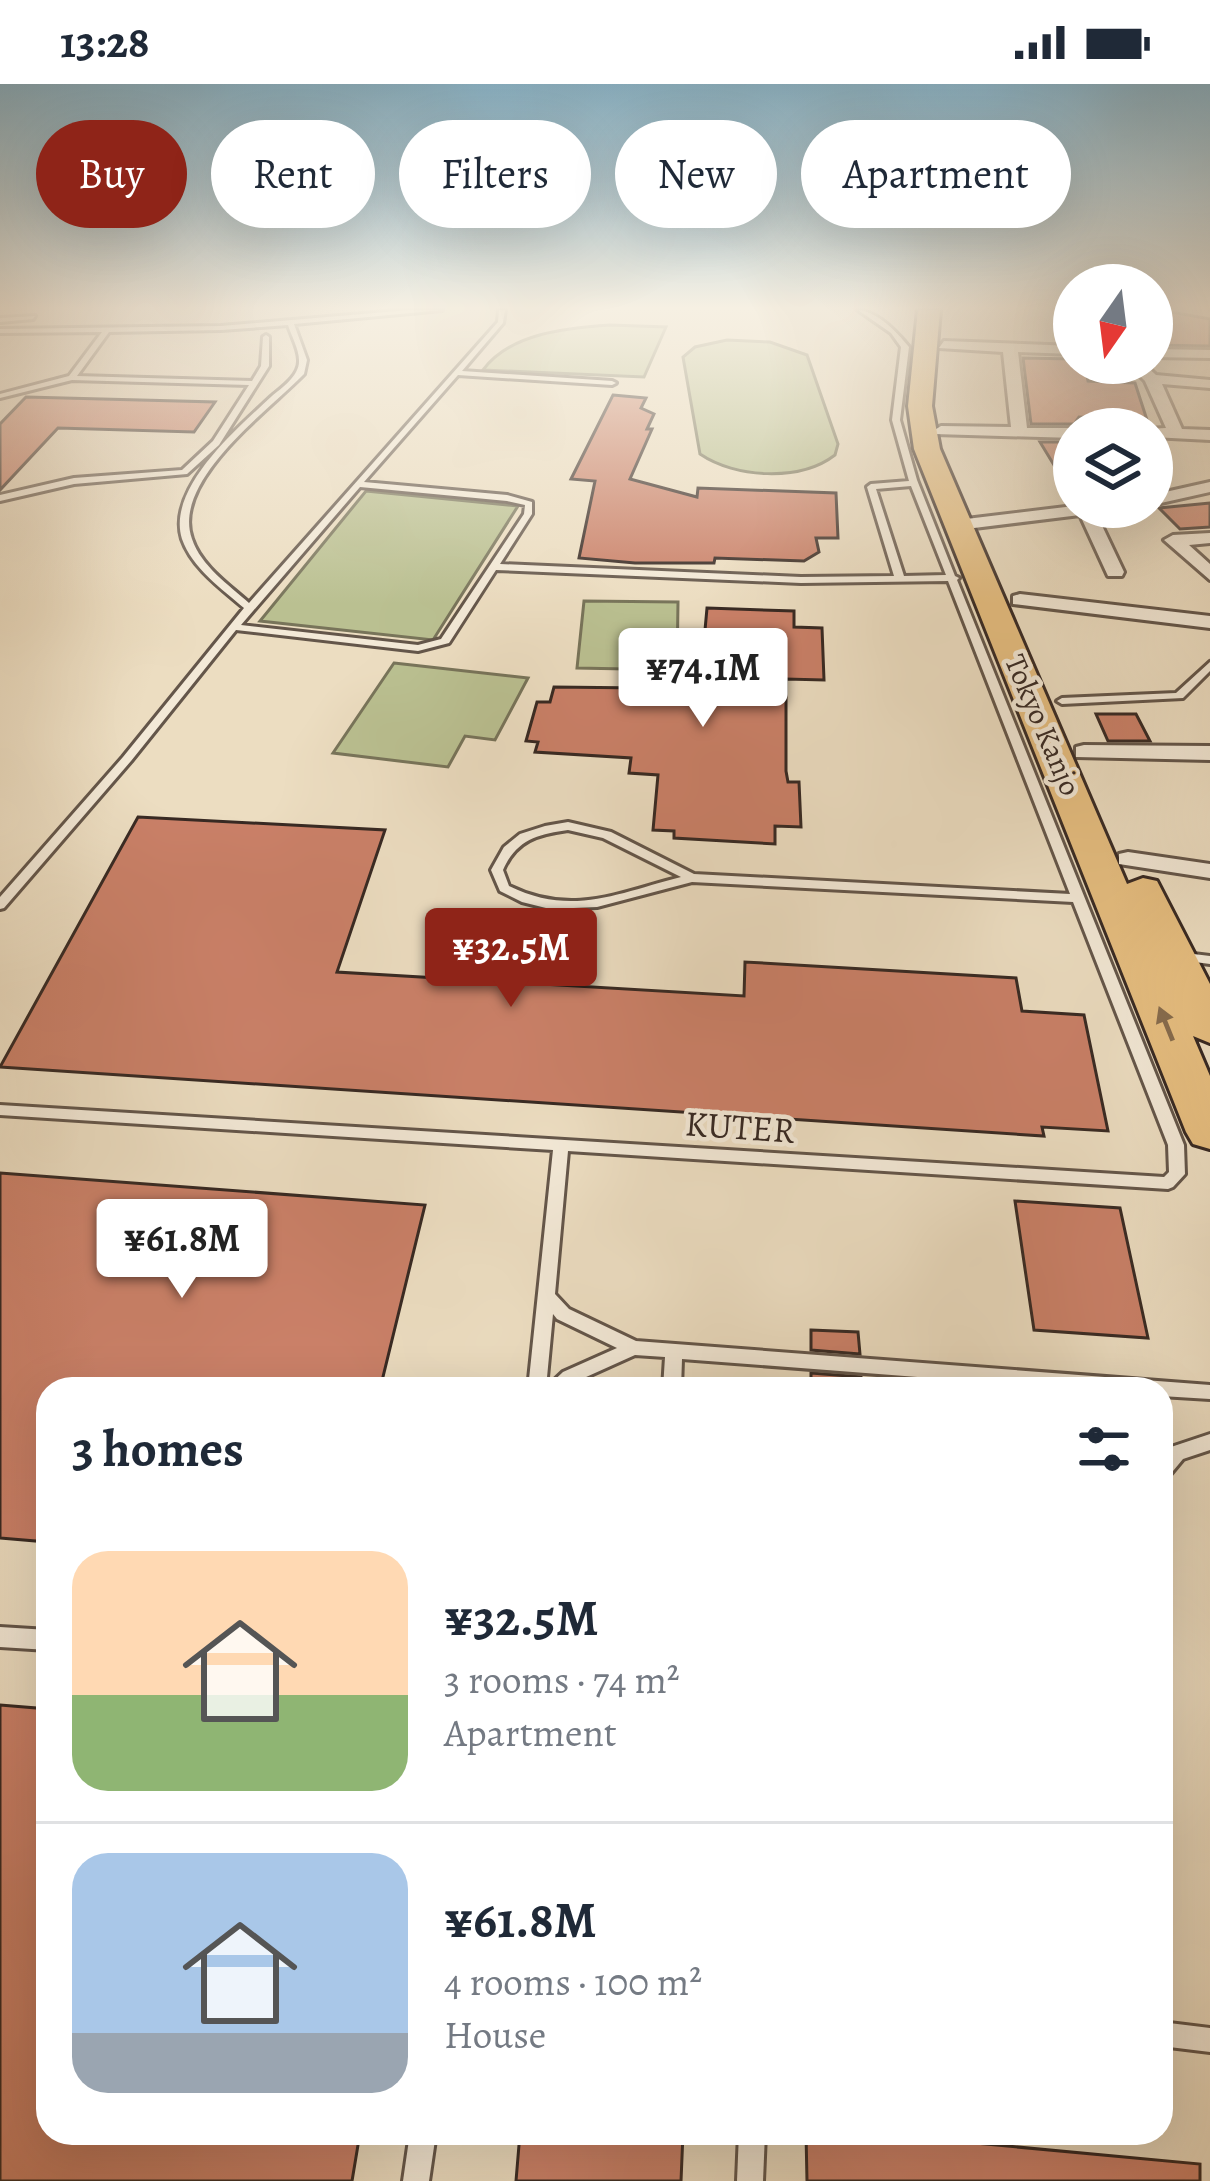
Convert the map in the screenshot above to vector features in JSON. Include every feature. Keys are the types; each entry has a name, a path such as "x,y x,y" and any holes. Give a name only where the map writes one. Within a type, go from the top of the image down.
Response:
{"highway":[{"name":"Tokyo Kanjo","path":"921,408 927,449 1020,600 1128,860 1210,1028"},
{"name":"Tokyo Kanjo","path":"942,408 941,431 970,525 1210,1132"}],"street":[{"path":"1017,408 1020,434"},
{"path":"1165,408 1176,432 1210,435"},
{"path":"941,431 1053,433"},
{"path":"1173,495 1210,487"},
{"path":"970,525 1053,514"},
{"path":"1102,528 1115,572"},
{"path":"1210,538 1173,540 1210,574"},
{"path":"1020,600 1210,622"},
{"path":"1084,752 1210,753"},
{"path":"1128,860 1210,871"}],"lane":[{"path":"0,498 74,482 184,472 216,442 238,408"},
{"path":"249,608 195,555 183,533 181,513 207,467 266,408"},
{"path":"0,905 249,608 426,408"},
{"path":"692,878 608,835 568,826 526,834 509,845 497,870 498,881 516,896 559,906 616,901 692,878 1077,898 914,483 896,420 897,408"},
{"path":"900,579 871,487 914,483"},
{"path":"234,627 418,648 445,641 528,514 529,504 358,484"},
{"path":"494,567 801,580 954,578"},
{"path":"1062,701 1180,696 1210,665"},
{"name":"KUTER","path":"0,1110 1168,1183 1177,1174 1176,1145 1077,898"},
{"path":"1175,955 1210,960"},
{"path":"538,1377 561,1144"},
{"path":"547,1297 563,1314 634,1348 1019,1377"},
{"path":"569,1377 634,1348"},
{"path":"673,1377 674,1350"},
{"path":"1173,1389 1210,1392"},
{"path":"1173,1458 1210,1442"},
{"path":"0,1637 36,1639"},
{"path":"1173,2035 1210,2040"},
{"path":"416,2181 421,2145"},
{"path":"750,2181 752,2145"}],"green space":[{"path":"692,408 825,408 838,444 835,455 821,464 786,473 749,472 700,454"},
{"path":"366,491 518,506 433,640 260,621"},
{"path":"584,601 678,602 677,670 577,668"},
{"path":"394,663 528,678 495,740 465,736 448,767 333,753"}],"building":[{"path":"16,408 211,408 194,432 58,428 0,490 0,424"},
{"path":"607,408 641,408 654,414 647,429 652,429 630,479 697,497 698,488 836,493 838,538 816,538 819,552 804,561 715,558 714,563 635,563 579,558 595,481 571,479"},
{"path":"1029,408 1143,408 1053,408 1053,424 1031,424"},
{"path":"1040,442 1053,442 1053,463"},
{"path":"1210,503 1210,527 1180,529 1173,522 1173,507"},
{"path":"707,608 794,611 794,627 822,628 824,680 786,679 786,771 788,782 799,782 801,827 775,826 775,844 674,838 674,831 653,830 658,775 629,773 631,758 535,752 538,742 526,741 537,702 550,702 554,687 642,688 641,694 699,696"},
{"path":"1096,714 1136,714 1150,741 1108,741"},
{"path":"138,817 385,830 337,972 744,996 745,962 1016,978 1022,1011 1084,1015 1108,1131 1042,1127 1044,1136 0,1067"},
{"path":"0,1173 425,1205 383,1377 36,1377 36,1541 0,1538"},
{"path":"1015,1201 1120,1208 1148,1338 1034,1330"},
{"path":"811,1330 858,1332 860,1354 811,1350"},
{"path":"811,1373 861,1377 811,1377"},
{"path":"0,1705 36,1708 36,2145 358,2145 352,2181 0,2181"},
{"path":"519,2145 682,2145 681,2181 516,2181"},
{"path":"806,2145 996,2145 1200,2164 1200,2181 807,2181"}]}
